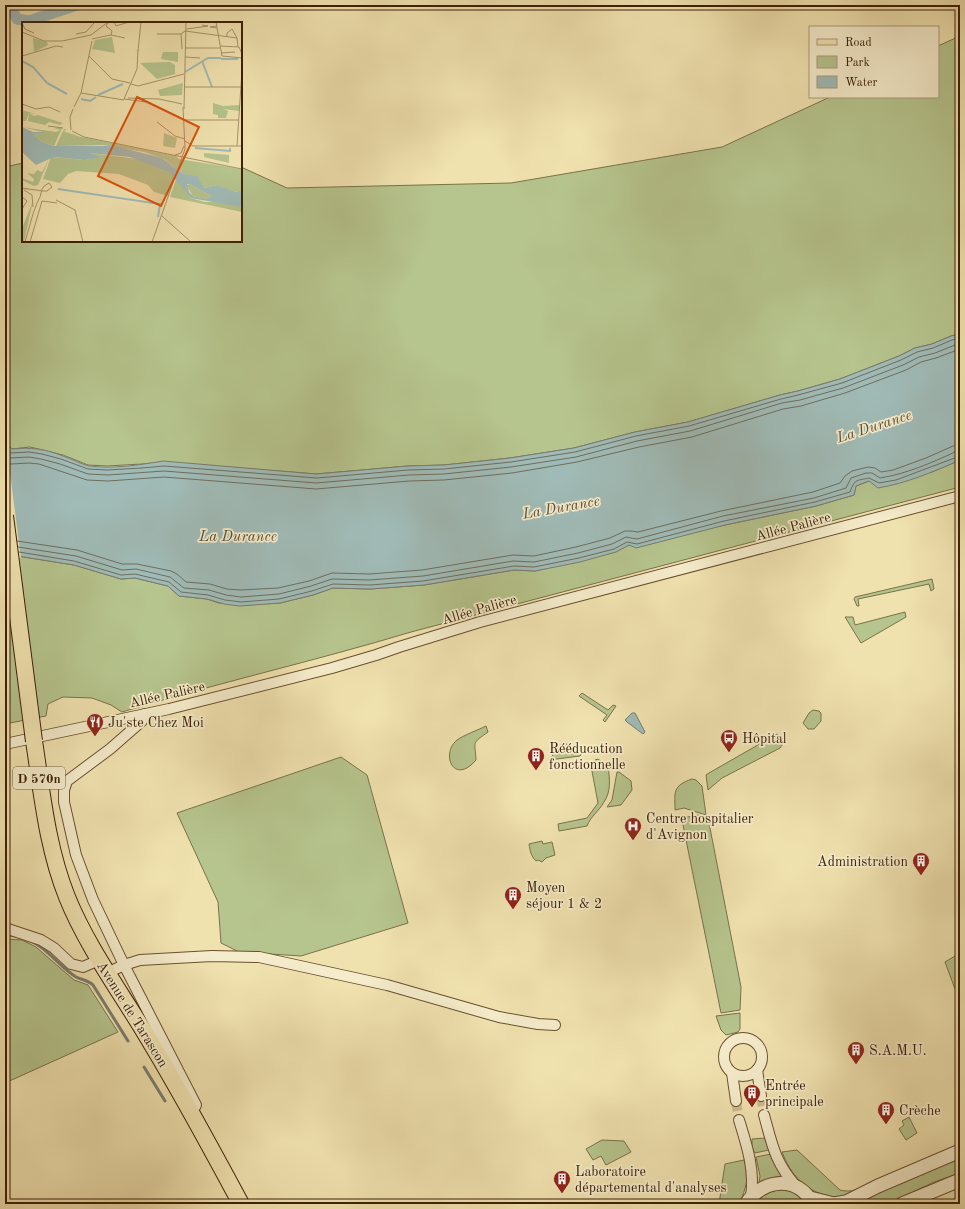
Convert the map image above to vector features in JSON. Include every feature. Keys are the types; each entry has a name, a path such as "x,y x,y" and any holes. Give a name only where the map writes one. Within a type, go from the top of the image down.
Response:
{"main road":[{"name":"Avenue de Tarascon","path":"5,516 45,816 54,857 67,897 82,929 193,1116 240,1204"}],"street":[{"name":"Allée Palière","path":"5,744 145,714 332,668 480,622 960,496"},
{"path":"145,714 142,721 137,726 110,749 67,781 64,790 64,802 76,855 93,900 196,1105 193,1116"},
{"path":"5,928 41,940 54,948 71,964 83,967 124,964 140,960 212,956 259,957 387,985 499,1017 538,1024 555,1025"},
{"path":"744,1037 752,1039 758,1044 762,1051 762,1058 761,1064 757,1070 752,1074 745,1076 738,1076 732,1073 723,1059 724,1051 732,1040 744,1037"},
{"path":"757,1070 761,1096"},
{"path":"732,1073 736,1101"},
{"path":"764,1115 779,1164 787,1176 812,1201 834,1204 846,1202 878,1186 960,1151"},
{"path":"739,1120 750,1160 752,1174 749,1200"},
{"path":"902,1204 960,1180"},
{"path":"749,1200 758,1190 772,1184 786,1183 796,1186"}],"green space":[{"path":"960,36 960,334 932,344 915,348 899,356 840,379 688,422 635,432 574,448 510,458 444,465 408,466 316,474 163,462 107,466 88,465 63,455 30,447 12,449 5,443 5,167 22,163 22,242 242,242 242,167 287,188 511,183 722,147 828,98 939,98 939,46"},
{"path":"960,460 960,487 411,632 122,712 111,705 92,698 63,697 48,704 46,716 5,724 5,554 74,565 121,579 135,578 168,586 179,596 207,599 219,603 245,605 280,603 313,595 333,588 370,589 424,585 514,570 535,571 615,552 629,545 816,506 854,495 856,486 869,481 932,472"},
{"path":"932,579 934,589 931,591 929,584 858,599 859,606 857,606 854,599 855,597"},
{"path":"905,612 906,617 861,643 845,617 853,617 855,625"},
{"path":"582,693 608,710 613,705 616,706 605,722 603,720 607,715 579,696"},
{"path":"813,710 821,713 821,721 814,729 808,729 803,723 809,713"},
{"path":"486,726 488,732 475,743 476,760 468,767 461,770 456,769 452,765 450,759 452,746 460,738"},
{"path":"777,734 782,737 783,740 780,748 722,778 708,790 706,775"},
{"path":"563,742 582,753 580,756 549,760"},
{"path":"341,757 367,775 408,923 301,956 239,952 221,943 218,902 177,813"},
{"path":"598,759 608,767 609,785 606,798 587,826 559,831 558,824 587,818 598,803 591,766 595,760"},
{"path":"617,772 631,781 632,790 621,805 607,807 612,800"},
{"path":"692,779 696,780 702,786 706,815 684,808 675,810 676,790 681,784"},
{"path":"698,815 704,818 705,823 709,823 741,987 740,1010 721,1013 682,820 683,818"},
{"path":"542,841 543,844 552,842 555,855 546,858 542,862 534,859 529,844"},
{"path":"5,939 22,940 36,947 74,980 88,985 118,1032 5,1083"},
{"path":"960,953 960,986 955,989 945,962"},
{"path":"740,1013 740,1029 738,1032 726,1035 721,1030 716,1016"},
{"path":"909,1117 917,1133 906,1140 899,1129 904,1125 902,1121"},
{"path":"752,1139 768,1139 769,1150 755,1153 752,1148"},
{"path":"602,1140 624,1141 631,1152 606,1165 601,1156 593,1160 586,1149"},
{"path":"797,1150 840,1190 851,1191 870,1185 841,1198 820,1194 806,1186 794,1175 782,1152"},
{"path":"771,1154 782,1177 775,1177 759,1183 760,1176 756,1157"},
{"path":"960,1158 960,1173 934,1182 887,1204 859,1204 876,1194"},
{"path":"744,1160 747,1177 740,1204 719,1204 725,1164"},
{"path":"785,1189 795,1192 808,1204 755,1204 761,1197 768,1193"}],"water":[{"name":"La Durance","path":"960,334 960,460 920,477 889,486 878,488 869,481 856,486 854,495 816,506 725,525 636,548 629,545 616,552 580,562 535,571 514,570 424,585 370,589 333,588 313,595 280,603 240,606 224,604 207,599 179,596 168,586 135,578 121,579 74,565 5,554 5,443 12,449 32,448 44,450 89,466 98,467 117,467 163,461 316,474 408,466 444,465 510,458 574,448 635,432 688,422 840,379 899,356 915,348 932,344"},
{"path":"632,713 635,713 645,732 643,734 625,720"}],"pier":[{"path":"5,441 6,442 21,558 5,556"}],"waterway":[{"path":"11,5 17,19 29,21 77,5"},
{"path":"5,934 15,936"},
{"path":"33,942 45,950 70,973 93,985 128,1041"},
{"path":"144,1067 165,1101"}],"tunnel":[{"path":"761,1096 764,1115"},
{"path":"736,1101 739,1120"}],"place":[{"name":"Ju'ste Chez Moi","path":"95,737"},
{"name":"Hôpital","path":"729,753"},
{"name":"Rééducation fonctionnelle","path":"536,771"},
{"name":"Centre hospitalier d'Avignon","path":"633,841"},
{"name":"Administration","path":"921,876"},
{"name":"Moyen séjour 1 & 2","path":"513,910"},
{"name":"S.A.M.U.","path":"856,1065"},
{"name":"Entrée principale","path":"752,1108"},
{"name":"Crèche","path":"886,1125"},
{"name":"Laboratoire départemental d'analyses","path":"562,1194"}]}
